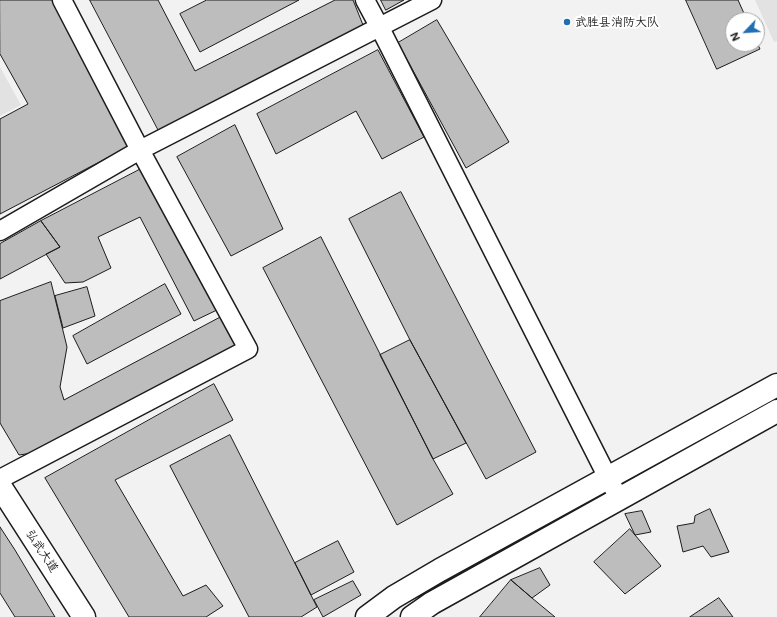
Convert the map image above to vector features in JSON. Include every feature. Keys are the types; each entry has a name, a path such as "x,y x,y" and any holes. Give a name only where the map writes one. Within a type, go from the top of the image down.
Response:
{"main road":[{"path":"367,617 394,597 440,570 777,385"},
{"path":"412,617 432,603 620,500 777,411"},
{"name":"弘武大道","path":"0,486 84,617"}],"street":[{"path":"0,479 248,349 140,150 62,0"},
{"path":"365,0 620,500"},
{"path":"0,231 140,150 432,0"}],"shaded area":[{"path":"755,0 777,0 777,41 774,42 765,22 765,12 760,12"},
{"path":"0,67 21,105 0,116"}],"building":[{"path":"0,0 54,0 130,146 0,214 0,119 28,104 0,54"},
{"path":"90,0 158,0 195,71 335,0 353,0 363,25 159,131"},
{"path":"207,0 299,0 200,52 180,14"},
{"path":"381,0 404,0 386,10"},
{"path":"686,0 738,0 743,12 725,12 725,52 754,52 717,69"},
{"path":"437,20 509,142 466,168 398,43"},
{"path":"378,50 424,137 382,159 356,111 276,154 257,114"},
{"path":"235,125 283,229 231,256 177,157"},
{"path":"141,169 219,309 194,321 140,217 98,237 111,268 83,282 65,283 46,254 60,247 41,221"},
{"path":"401,192 536,452 486,479 410,340 349,219"},
{"path":"41,221 60,247 0,279 0,244"},
{"path":"321,237 433,459 453,494 397,525 263,268"},
{"path":"51,282 67,347 60,387 64,400 224,315 239,346 39,452 19,455 0,423 0,301"},
{"path":"165,284 181,314 87,364 73,336"},
{"path":"87,287 95,316 63,328 55,296"},
{"path":"410,340 466,443 433,459 380,355"},
{"path":"214,384 233,420 115,480 183,596 206,585 223,606 206,617 129,617 45,478"},
{"path":"230,435 317,607 301,617 249,617 170,466"},
{"path":"710,509 729,552 711,557 703,546 683,552 677,526 694,523 695,516"},
{"path":"642,511 651,532 635,535 625,514"},
{"path":"0,527 55,617 15,617 0,593"},
{"path":"630,529 661,566 625,594 594,562"},
{"path":"338,541 354,572 311,595 295,563"},
{"path":"540,568 550,585 532,598 511,580"},
{"path":"511,580 532,598 555,617 480,617"},
{"path":"353,581 361,595 323,617 314,600"},
{"path":"719,598 733,617 690,617"}],"place":[{"name":"武胜县消防大队","path":"567,22"}]}
